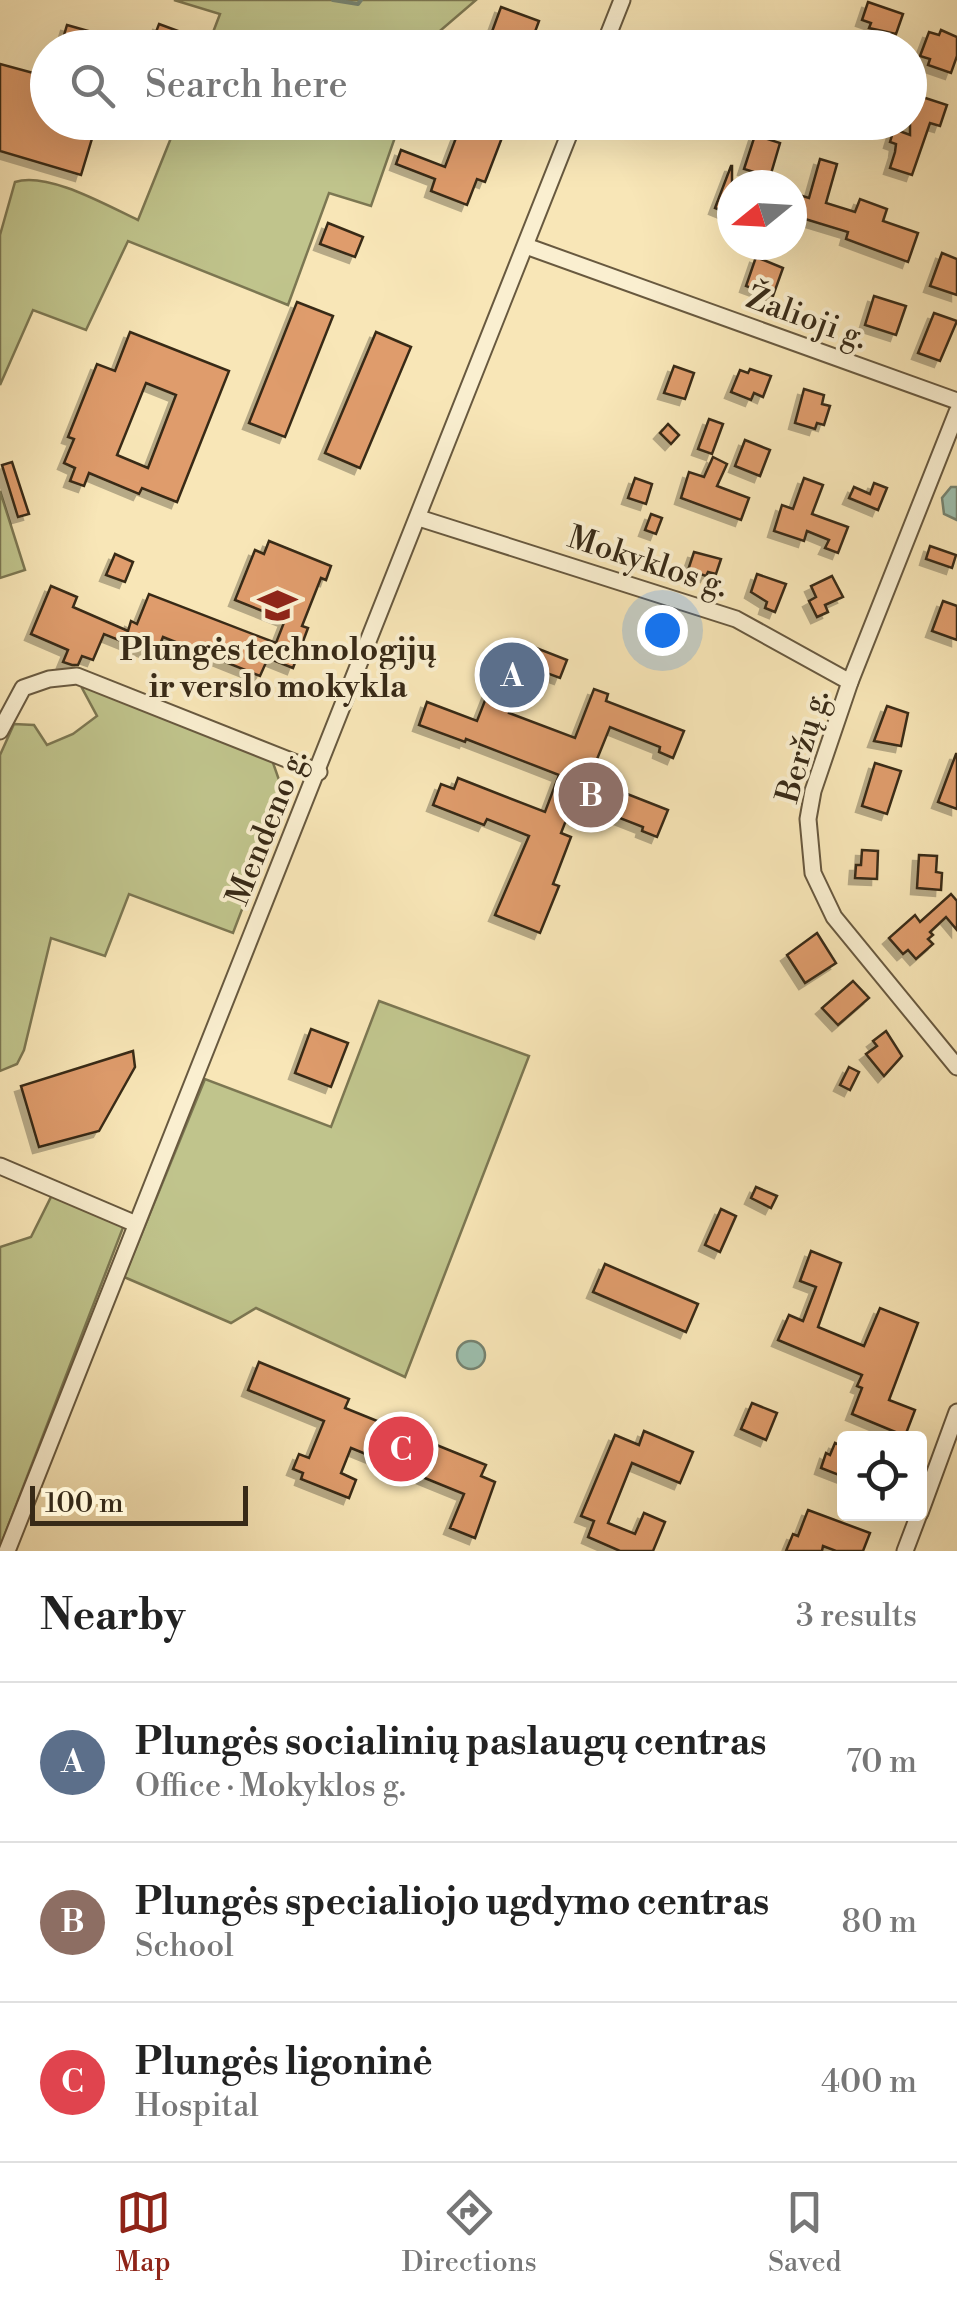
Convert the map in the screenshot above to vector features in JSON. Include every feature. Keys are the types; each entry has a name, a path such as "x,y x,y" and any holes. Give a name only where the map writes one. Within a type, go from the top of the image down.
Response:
{"street":[{"path":"610,30 622,0"},
{"name":"Mendeno g.","path":"7,1551 567,140"},
{"name":"Žalioji g.","path":"526,246 957,401"},
{"name":"Beržų g.","path":"957,412 850,682 813,791 808,819 813,873 834,917 957,1067"},
{"name":"Mokyklos g.","path":"419,518 736,620 850,682"},
{"path":"0,731 23,688 49,679 77,676 319,772"},
{"path":"0,1166 136,1224"},
{"path":"927,1492 957,1412"},
{"path":"905,1551 916,1521"}],"green space":[{"path":"174,0 476,0 441,30 214,30 220,14"},
{"path":"170,140 394,140 371,206 329,193 288,305 128,241 86,330 33,310 0,385 0,235 15,182 60,185 138,220"},
{"path":"0,491 25,570 0,578"},
{"path":"88,685 272,760 285,797 233,933 129,894 105,956 51,938 24,1050 17,1064 0,1071 0,755 14,724 34,725 47,745 73,734 97,716 82,688"},
{"path":"379,1001 529,1056 405,1377 256,1308 231,1323 124,1277 205,1079 331,1127"},
{"path":"53,1193 124,1225 0,1547 0,1247 31,1237"}],"shaded area":[{"path":"951,487 957,487 957,520 944,514 942,498"},
{"path":"471,1341 481,1345 485,1355 481,1365 471,1369 461,1365 457,1355 461,1345"}],"building":[{"path":"868,2 903,14 897,30 869,28 871,23 862,20"},
{"path":"501,7 539,21 536,30 493,30"},
{"path":"941,30 957,37 957,56 951,73 928,65 927,37 929,32 939,35"},
{"path":"0,64 30,72 30,140 92,140 81,175 0,151"},
{"path":"927,99 947,105 940,126 930,123 927,132"},
{"path":"455,140 501,140 485,182 477,179 467,205 431,191 435,179 396,164 401,150 445,167"},
{"path":"753,140 780,143 772,170 744,169"},
{"path":"924,140 912,175 890,168 896,144 890,142"},
{"path":"820,159 837,164 826,203 855,212 860,199 887,209 883,221 918,233 908,262 846,239 848,232 807,220"},
{"path":"328,223 363,237 355,257 320,244"},
{"path":"942,253 957,259 957,295 930,286"},
{"path":"755,260 783,268 773,296 746,286"},
{"path":"874,296 906,306 896,335 865,325"},
{"path":"297,302 333,316 285,437 249,423"},
{"path":"934,313 957,321 940,361 918,353"},
{"path":"130,332 229,371 177,502 142,488 139,494 89,473 84,486 70,481 75,468 64,463 74,439 68,437 97,364 115,371","holes":["146,383 176,395 148,468 117,455"]},
{"path":"376,332 411,347 360,468 325,453"},
{"path":"674,366 694,373 685,399 664,393"},
{"path":"750,369 771,376 763,397 754,393 751,400 731,392 740,370 748,373"},
{"path":"804,389 824,395 822,404 830,406 824,425 817,423 815,429 795,423"},
{"path":"709,419 723,424 712,454 698,449"},
{"path":"668,424 679,435 671,444 660,433"},
{"path":"745,440 770,450 760,476 735,466"},
{"path":"713,457 727,464 717,486 749,498 741,520 681,498 689,472 704,477"},
{"path":"12,462 29,514 18,517 2,465"},
{"path":"635,478 652,484 646,504 628,498"},
{"path":"804,478 823,485 812,514 848,527 838,553 825,548 829,540 807,531 804,541 774,531 782,505 793,509"},
{"path":"874,483 887,488 878,510 849,498 854,487 870,494"},
{"path":"651,514 662,518 656,534 645,530"},
{"name":"Plungės technologijų ir verslo mokykla","path":"269,541 331,566 326,580 321,578 302,626 308,628 293,668 268,658 260,676 163,637 156,655 104,634 93,660 82,656 78,665 72,665 63,662 68,650 31,634 51,586 77,597 73,607 128,631 131,621 137,624 149,594 276,643 285,620 235,600 255,550 264,554"},
{"path":"930,546 956,555 952,568 926,559"},
{"path":"694,552 721,559 716,574 708,572 706,576 688,570"},
{"path":"115,554 133,562 125,582 106,575"},
{"path":"757,574 786,584 775,612 765,608 767,602 751,592"},
{"path":"832,576 843,597 825,605 828,612 817,617 809,601 816,597 811,586"},
{"path":"943,601 957,606 957,640 932,631"},
{"path":"506,647 530,657 534,647 567,660 560,678 528,666 509,713 575,738 594,689 608,694 606,701 684,731 673,758 659,752 660,747 610,727 589,779 668,810 657,837 642,831 643,827 574,800 561,833 571,837 553,884 559,886 540,933 495,915 529,836 487,819 484,825 433,805 441,784 454,789 458,778 545,812 559,775 419,725 427,702 477,721"},
{"path":"887,706 908,713 901,746 874,741"},
{"path":"957,754 957,809 938,802"},
{"path":"875,763 901,771 887,814 862,806"},
{"path":"862,850 878,851 877,879 855,878"},
{"path":"919,855 937,856 941,890 917,888"},
{"path":"951,894 957,901 957,930 946,917 930,932 933,935 928,939 933,944 916,959 908,950 903,954 889,938 915,915 920,922"},
{"path":"817,933 836,963 805,983 787,955"},
{"path":"853,981 869,998 838,1025 822,1008"},
{"path":"311,1029 348,1043 331,1087 295,1073"},
{"path":"886,1031 902,1056 884,1076 866,1054 877,1046 873,1041"},
{"path":"133,1051 135,1067 99,1131 39,1147 21,1086"},
{"path":"849,1067 859,1072 850,1090 840,1085"},
{"path":"756,1187 777,1196 771,1208 751,1198"},
{"path":"721,1209 736,1216 720,1252 705,1245"},
{"path":"811,1251 841,1263 818,1327 864,1346 880,1308 918,1323 889,1400 915,1410 907,1431 893,1431 852,1414 862,1388 857,1386 862,1375 778,1340 789,1315 803,1321 816,1287 800,1281"},
{"path":"605,1264 698,1304 686,1332 593,1292"},
{"path":"259,1362 349,1399 345,1408 486,1465 481,1476 495,1482 475,1538 450,1528 464,1494 351,1448 341,1473 356,1480 349,1498 301,1479 303,1473 293,1469 299,1454 309,1458 324,1421 248,1390"},
{"path":"752,1403 777,1413 766,1440 741,1429"},
{"path":"644,1431 693,1452 680,1483 632,1463 608,1523 635,1534 644,1513 665,1522 653,1551 620,1551 588,1537 594,1521 581,1516 615,1435 639,1445"},
{"path":"837,1444 837,1474 821,1468 826,1453 830,1455"},
{"path":"808,1510 870,1533 863,1551 836,1551 823,1546 822,1551 786,1551 793,1534 798,1536"}],"waterway":[{"path":"333,0 358,4 361,0"}],"place":[{"name":"Plungės technologijų ir verslo mokykla","path":"278,605"},
{"name":"Plungės socialinių paslaugų centras","path":"512,675"},
{"name":"Plungės specialiojo ugdymo centras","path":"591,795"},
{"name":"Plungės ligoninė","path":"401,1449"}]}
